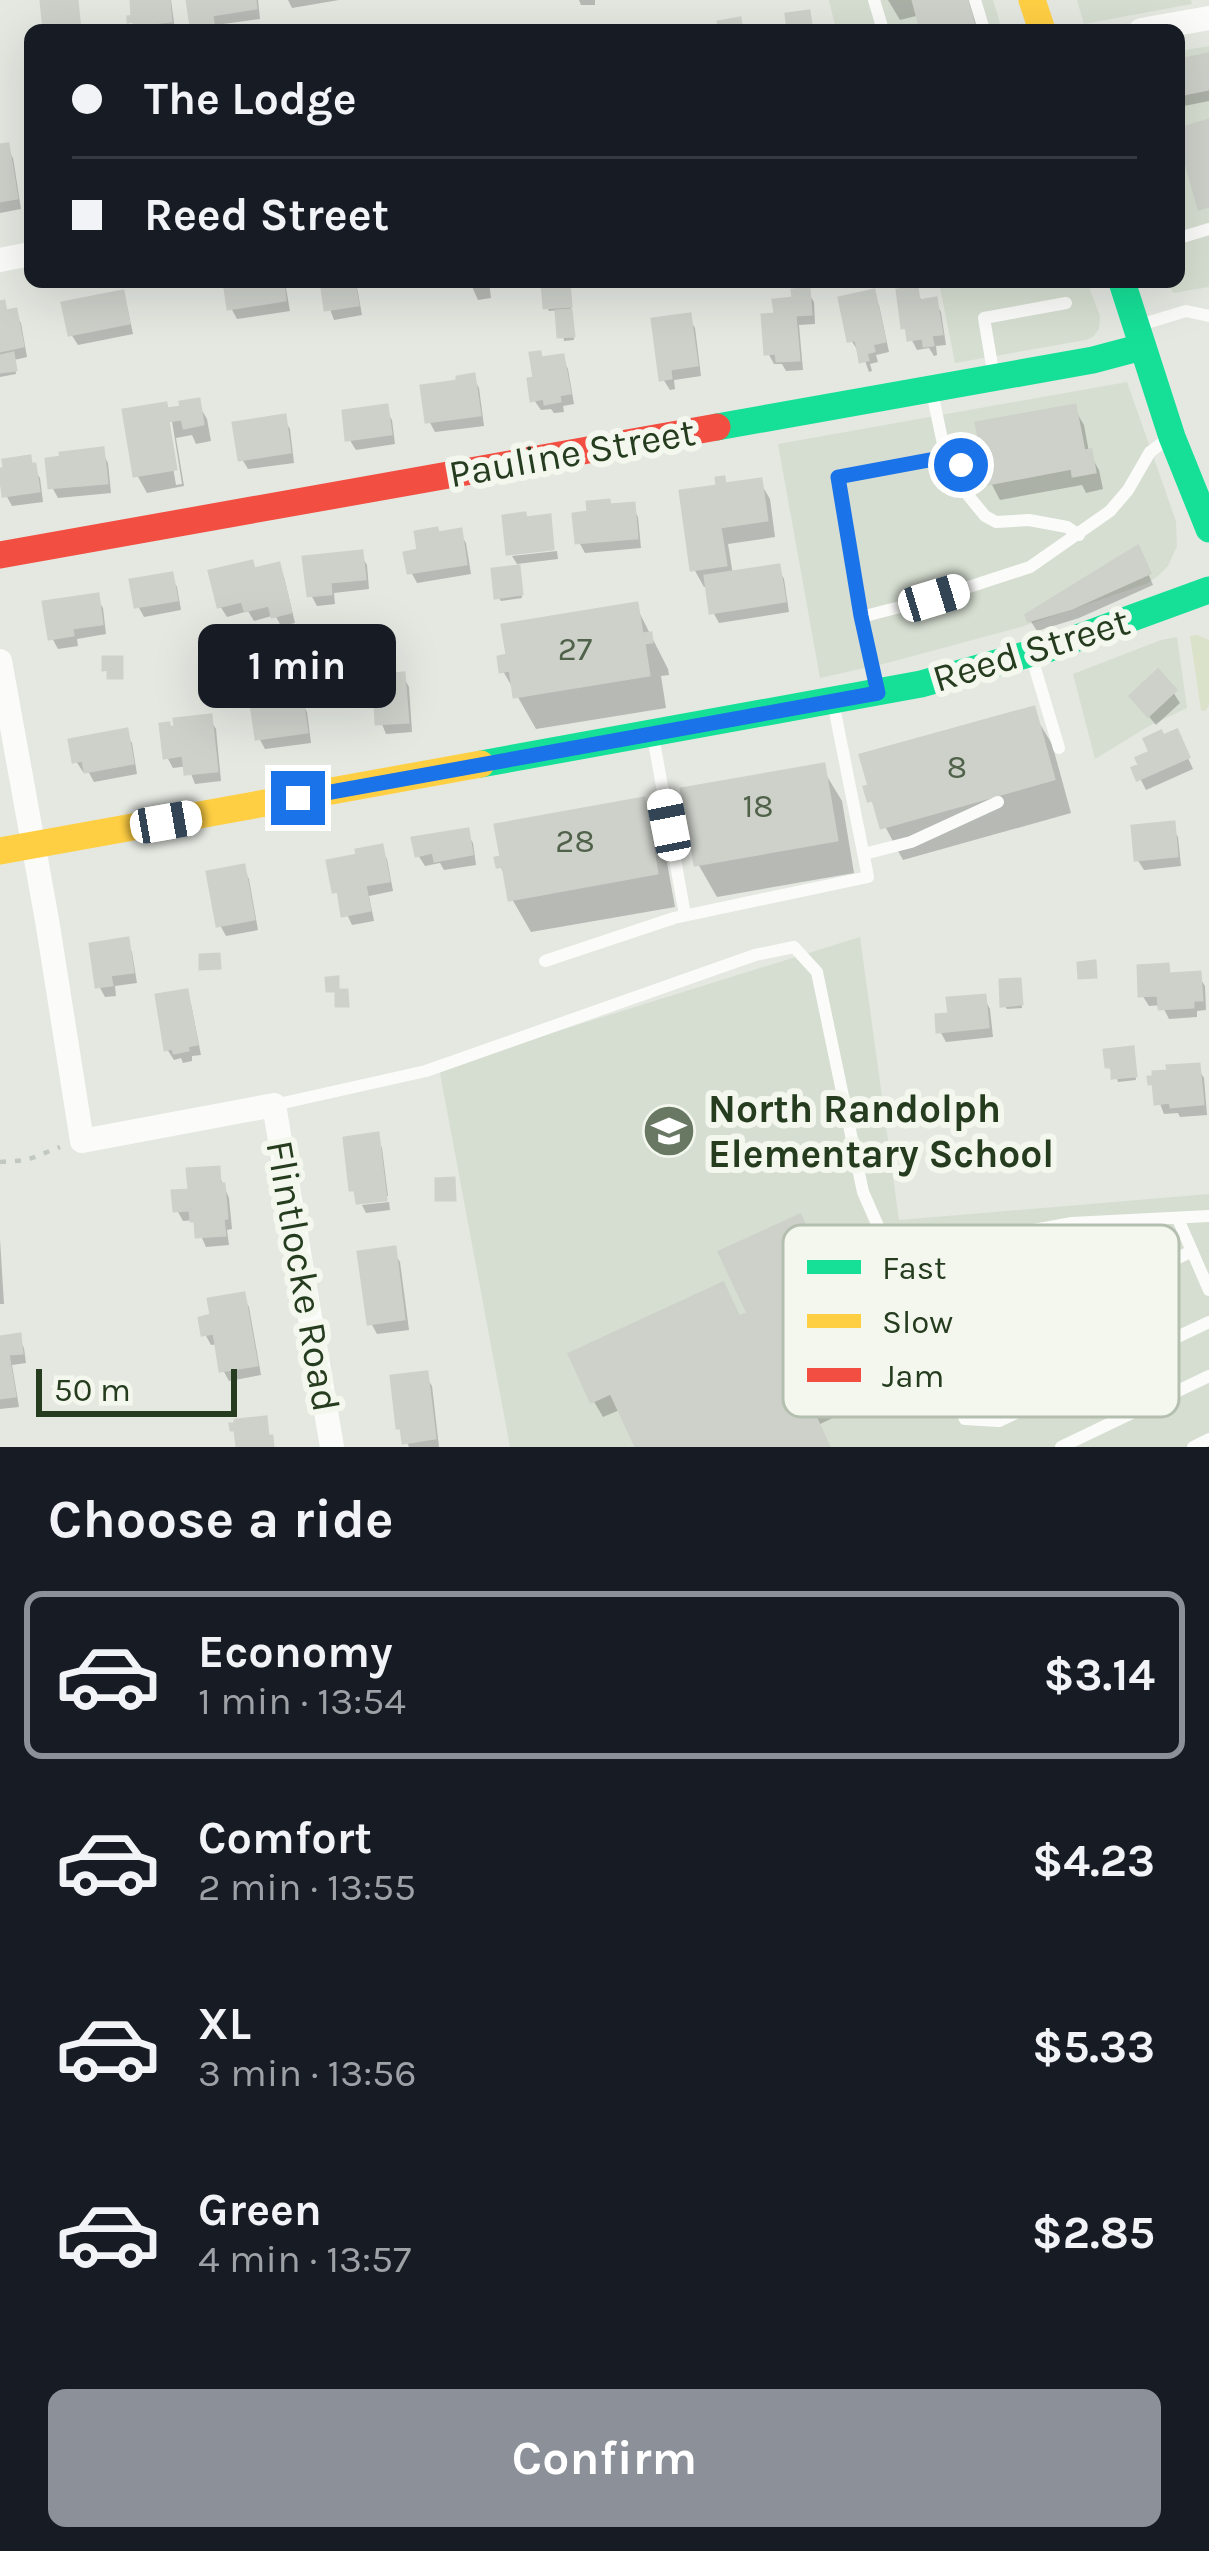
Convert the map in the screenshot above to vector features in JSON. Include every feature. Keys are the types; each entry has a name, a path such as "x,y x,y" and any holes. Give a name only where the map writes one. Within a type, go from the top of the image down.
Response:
{"main road":[{"path":"1124,288 1172,437 1199,476 1209,529"},
{"name":"Pauline Street","path":"0,555 1093,360 1139,336"},
{"name":"Reed Street","path":"0,851 921,685 1031,654 1209,590"}],"street":[{"path":"1175,24 1209,18"},
{"path":"0,661 82,1141 274,1105"},
{"name":"Flintlocke Road","path":"274,1105 332,1447"}],"lane":[{"path":"994,378 984,318 1066,303"},
{"path":"1139,336 1186,311 1209,316"},
{"path":"931,389 941,441 961,465 967,494 990,520 1029,520 1072,528 1079,535"},
{"path":"861,616 1016,574 1110,511 1150,452 1172,437"},
{"path":"878,693 838,477 940,458 950,451"},
{"path":"1031,654 1059,748"},
{"path":"544,961 686,915 868,878 833,702"},
{"path":"653,735 686,915"},
{"path":"864,854 910,842 998,802"},
{"path":"274,1105 426,1071 755,955 794,947 817,972 863,1192 878,1225"},
{"path":"1061,1225 1209,1216"},
{"path":"1178,1219 1209,1290"},
{"path":"1179,1257 1192,1251"},
{"path":"1179,1336 1209,1322"},
{"path":"1179,1390 1209,1376"},
{"path":"964,1417 1005,1417"},
{"path":"1061,1447 1124,1417"},
{"path":"1193,1447 1209,1439"}],"path":[{"path":"0,1162 27,1160 82,1141"}],"shaded area":[{"path":"829,0 993,0 1000,24 835,24"},
{"path":"1077,0 1191,0 1192,4 1084,24"},
{"path":"1209,46 1209,287 1173,293 1171,288 1185,288 1185,50"},
{"path":"940,288 1089,288 1100,316 1093,337 955,363"},
{"path":"1127,382 1176,521 1177,546 1158,576 1021,627 820,678 778,444"},
{"path":"1177,637 1187,708 1095,759 1073,674"},
{"name":"North Randolph Elementary School","path":"860,937 899,1220 1209,1194 1209,1447 510,1447 439,1068"}],"green space":[{"path":"1190,636 1209,640 1209,705 1205,711 1201,710"}],"building":[{"path":"77,0 79,24 43,24 41,1"},
{"path":"131,0 169,0 171,21 134,24 128,22"},
{"path":"187,0 255,0 256,8 212,15 213,23 191,24"},
{"path":"913,0 967,0 974,24 919,24"},
{"path":"809,11 811,24 787,24 786,14"},
{"path":"740,18 741,24 718,24"},
{"path":"1208,54 1209,89 1185,94 1185,59"},
{"path":"1209,120 1209,206 1199,209 1185,159 1185,127"},
{"path":"8,144 17,198 0,201 0,145"},
{"path":"225,288 284,288 285,300 228,309"},
{"path":"322,288 355,288 358,305 325,310"},
{"path":"542,288 570,288 571,306 544,308"},
{"path":"809,288 811,314 795,315 799,360 777,361 776,353 765,354 762,315 775,314 773,300 793,298 792,290"},
{"path":"917,288 919,301 936,298 942,334 931,335 933,345 924,346 923,338 908,340 897,290"},
{"path":"874,290 885,341 872,344 874,351 866,353 868,360 860,362 856,340 848,341 839,298"},
{"path":"123,291 129,323 69,335 62,303"},
{"path":"4,301 6,311 16,309 23,346 0,351 0,302"},
{"path":"571,310 574,336 558,337 556,311"},
{"path":"690,314 697,365 670,369 671,378 660,380 652,319"},
{"path":"540,352 541,358 563,355 570,393 559,395 560,401 531,401 530,353"},
{"path":"13,353 16,370 0,372 0,356"},
{"path":"474,374 480,415 426,422 421,386"},
{"path":"199,399 203,424 184,428 182,419 168,421 176,469 134,476 123,410 166,403 167,409 181,407 180,402"},
{"path":"387,405 391,434 346,440 343,411"},
{"path":"1075,405 1084,451 1091,450 1095,472 1073,476 1072,468 988,484 976,423"},
{"path":"285,415 290,452 239,460 233,423"},
{"path":"103,448 107,483 49,488 46,459"},
{"path":"30,456 39,491 3,496 3,460"},
{"path":"724,477 725,484 761,479 767,520 720,527 726,565 691,570 680,491 717,486 716,478"},
{"path":"609,500 610,505 634,503 637,538 576,543 573,514 588,512 587,502"},
{"path":"525,513 526,518 550,515 553,549 507,554 503,516"},
{"path":"437,528 438,533 461,529 466,564 408,573 404,553 418,550 415,532"},
{"path":"1138,546 1150,573 1072,608 1028,621 1026,615"},
{"path":"362,551 365,579 330,582 331,594 308,596 303,557"},
{"path":"252,561 254,569 279,563 291,612 272,617 269,605 245,611 242,601 218,607 209,571"},
{"path":"779,565 785,601 710,613 705,576"},
{"path":"519,566 522,594 495,598 492,569"},
{"path":"172,573 177,600 135,607 130,580"},
{"path":"98,594 102,624 72,628 73,635 49,639 43,602"},
{"path":"637,603 642,634 651,633 652,642 644,643 649,675 514,697 510,670 500,672 498,657 507,655 502,625"},
{"path":"103,657 122,657 122,678 108,678"},
{"path":"1158,670 1176,690 1148,716 1130,696"},
{"path":"404,673 408,722 376,724 369,684 385,683 384,675"},
{"path":"302,698 307,732 256,739 251,704"},
{"path":"1034,707 1054,779 881,828 873,800 868,801 860,755"},
{"path":"211,715 217,771 185,774 183,755 164,758 160,724 175,727 174,719"},
{"path":"127,729 133,763 85,772 83,760 73,762 69,740"},
{"path":"1177,730 1189,757 1137,780 1132,768 1139,765 1136,758 1150,752 1144,739"},
{"path":"824,764 837,840 695,865 690,835 684,836 682,823 687,822 681,789"},
{"path":"644,798 657,873 509,900 503,866 497,867 495,858 501,857 495,825"},
{"path":"1174,822 1177,856 1135,860 1132,826"},
{"path":"468,829 472,854 435,861 433,852 416,856 412,838"},
{"path":"382,845 389,881 365,885 370,910 342,916 327,861"},
{"path":"244,865 254,919 217,926 207,872"},
{"path":"128,938 133,972 110,975 112,985 96,987 90,944"},
{"path":"219,954 220,968 200,969 200,955"},
{"path":"1095,961 1096,977 1079,978 1078,963"},
{"path":"1168,964 1169,974 1200,972 1202,1000 1193,1000 1193,1007 1159,1009 1158,995 1139,996 1138,966"},
{"path":"338,977 338,990 347,990 348,1006 336,1006 336,991 327,991 326,978"},
{"path":"1020,979 1022,1004 1001,1006 1000,980"},
{"path":"187,990 197,1044 174,1053 173,1048 165,1050 156,995"},
{"path":"985,995 988,1027 937,1032 936,1015 949,1014 947,998"},
{"path":"1133,1047 1136,1076 1112,1078 1104,1050"},
{"path":"1199,1064 1203,1104 1155,1104 1148,1077 1153,1072"},
{"path":"378,1133 386,1200 357,1203 355,1190 350,1190 344,1138"},
{"path":"219,1167 225,1235 196,1237 190,1210 174,1211 172,1191 189,1190 187,1169"},
{"path":"454,1178 455,1200 436,1200 436,1179"},
{"path":"800,1215 805,1225 783,1225 783,1417 816,1417 829,1447 636,1447 611,1393 591,1402 569,1354 723,1283 739,1317 748,1313 719,1252"},
{"path":"395,1247 404,1319 368,1324 358,1252"},
{"path":"244,1293 257,1365 220,1371 214,1333 202,1335 199,1318 211,1315 208,1299"},
{"path":"20,1334 22,1353 8,1354 15,1396 0,1398 0,1337"},
{"path":"427,1372 435,1438 403,1443 391,1376"},
{"path":"266,1417 273,1447 237,1447 230,1424"}],"traffic: fast":[{"path":"1124,288 1172,437 1209,529"},
{"path":"717,427 1093,360 1142,347"},
{"path":"481,764 921,684 1047,649 1209,590"}],"traffic: slow":[{"path":"1032,0 1040,24"},
{"path":"0,851 481,764"}],"traffic: jam":[{"path":"0,555 717,427"}],"place":[{"name":"North Randolph Elementary School","path":"669,1131"}],"route":[{"path":"298,798 878,693 838,477 910,465 950,451 961,465"}]}
